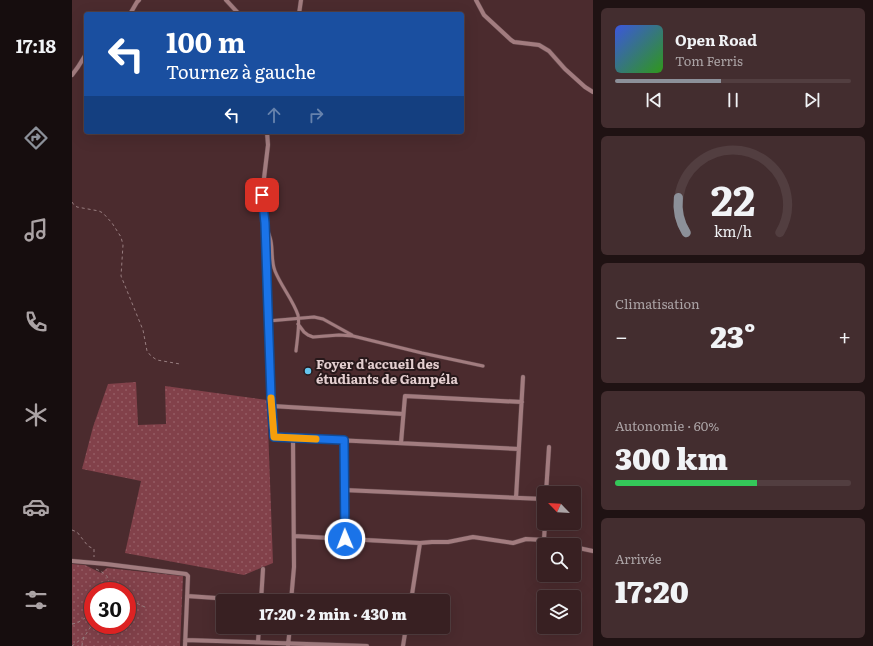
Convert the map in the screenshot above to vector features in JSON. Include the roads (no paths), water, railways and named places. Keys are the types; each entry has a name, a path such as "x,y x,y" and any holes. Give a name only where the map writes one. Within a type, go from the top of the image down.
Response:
{"street":[{"path":"131,12 139,0"},
{"path":"226,0 237,12"},
{"path":"299,12 301,0"},
{"path":"476,0 484,15 511,40 514,42 539,45 549,51 565,69 585,87 593,92"},
{"path":"72,74 84,57"},
{"path":"267,134 268,145 262,195 265,223 274,437 519,449"},
{"path":"516,498 523,377"},
{"path":"401,443 405,396 522,402"},
{"path":"272,406 403,414"},
{"path":"292,594 294,567 293,438"},
{"path":"344,440 345,539"},
{"path":"546,486 549,447"},
{"path":"344,490 537,499"},
{"path":"294,536 420,543 448,542 473,537 513,543 526,539 537,540"},
{"path":"411,594 420,543"},
{"path":"581,549 593,552"},
{"path":"72,562 95,563 186,574 188,576 185,646"},
{"path":"261,594 263,569"},
{"path":"187,596 216,598"},
{"path":"258,642 259,634"},
{"path":"288,645 289,634"},
{"path":"403,646 405,634"},
{"path":"185,640 258,642 288,645 367,646"}],"lane":[{"path":"265,223 271,239 275,271 281,285 295,308 298,319 296,351"},
{"path":"268,321 314,317 323,320 353,336"},
{"path":"298,324 304,332 313,337 339,335 353,336 422,354 482,366"}],"place":[{"name":"Foyer d'accueil des étudiants de Gampéla","path":"308,371"}]}
